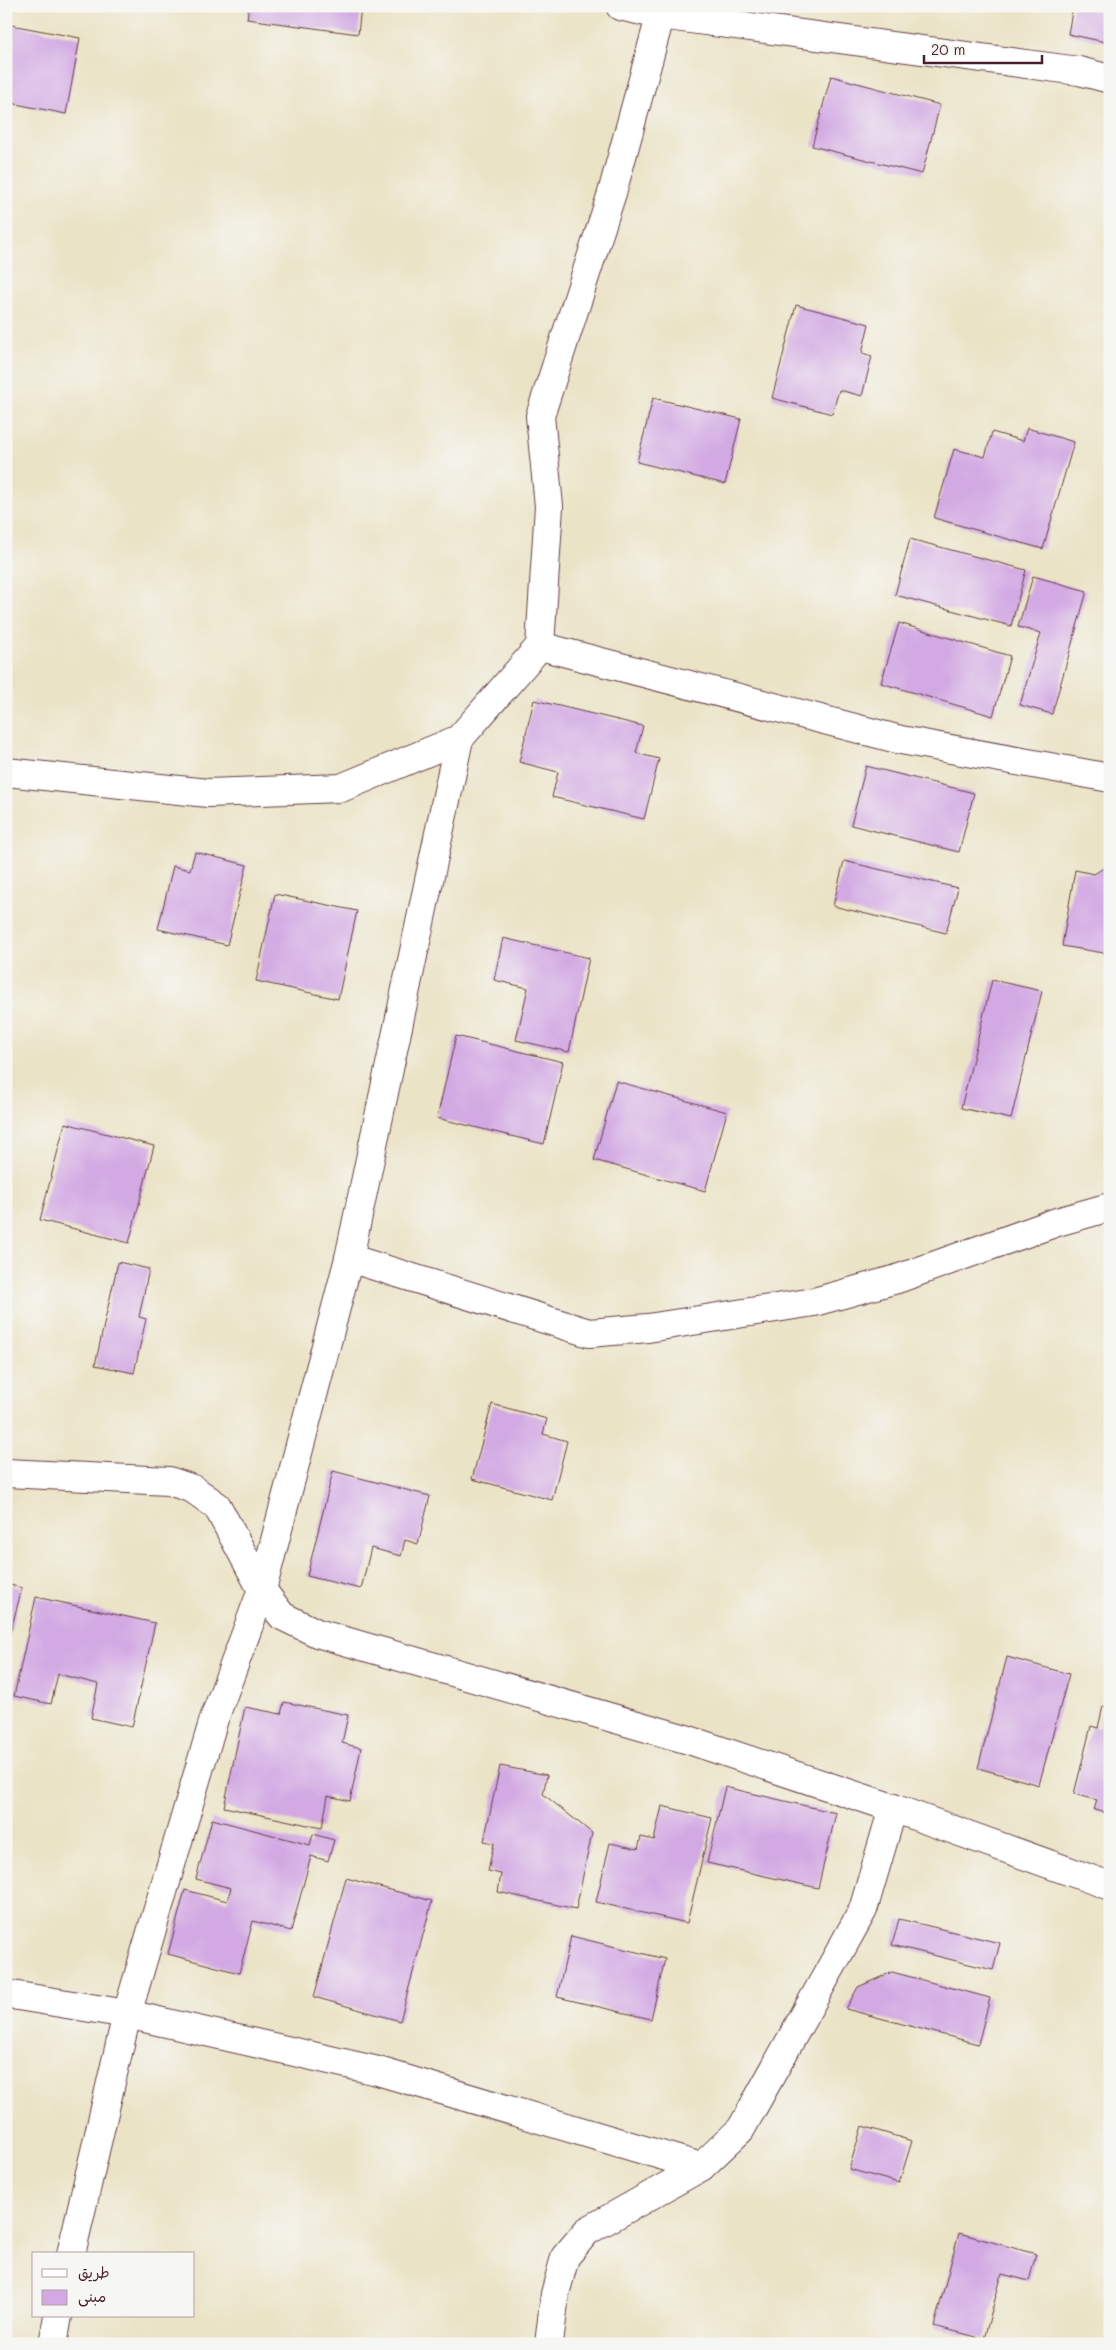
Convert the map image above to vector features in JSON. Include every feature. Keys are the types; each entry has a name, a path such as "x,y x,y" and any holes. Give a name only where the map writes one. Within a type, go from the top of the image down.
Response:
{"street":[{"path":"620,6 1079,71 1110,79"},
{"path":"6,772 208,793 341,788 459,739 540,646 549,506 540,416 612,193 661,11"},
{"path":"540,646 901,740 1110,778"},
{"path":"71,2252 127,2014 214,1718 262,1590 349,1258 459,739"},
{"path":"349,1258 589,1334 648,1328 814,1302 897,1279 1057,1222 1110,1207"},
{"path":"6,1473 169,1481 193,1489 217,1506 262,1590 282,1616 316,1633 689,1740 893,1808 1110,1886"},
{"path":"549,2344 555,2294 565,2257 587,2231 701,2167 740,2129 863,1910 893,1808"},
{"path":"6,1994 127,2014 378,2070 701,2167"},
{"path":"53,2344 58,2318"}],"building":[{"path":"249,6 361,6 358,34 247,19"},
{"path":"1073,6 1110,6 1110,43 1068,34"},
{"path":"6,24 80,38 66,114 6,102"},
{"path":"831,76 940,105 922,174 812,146"},
{"path":"796,305 869,324 862,353 872,356 862,396 839,390 832,414 772,398"},
{"path":"653,398 741,419 725,484 637,462"},
{"path":"1027,428 1074,442 1043,549 934,518 954,449 985,457 992,432 1023,441"},
{"path":"910,539 1026,570 1011,626 895,595"},
{"path":"1033,576 1087,591 1052,714 1020,705 1041,633 1018,627"},
{"path":"899,623 1010,656 993,716 881,683"},
{"path":"534,700 643,726 636,753 659,759 644,819 552,797 558,772 519,762"},
{"path":"866,766 974,793 959,852 851,825"},
{"path":"195,852 247,865 227,945 158,929 173,866 190,870"},
{"path":"844,861 958,888 946,933 833,906"},
{"path":"1110,864 1110,954 1062,946 1075,870 1094,874"},
{"path":"275,894 357,911 338,999 256,981"},
{"path":"503,938 589,958 569,1052 516,1040 528,988 494,980"},
{"path":"992,980 1042,991 1011,1119 961,1108"},
{"path":"456,1036 563,1062 544,1144 437,1118"},
{"path":"616,1081 727,1112 705,1191 594,1160"},
{"path":"65,1123 154,1146 129,1243 40,1220"},
{"path":"118,1262 149,1269 139,1317 146,1319 134,1373 95,1365"},
{"path":"492,1404 547,1419 543,1434 567,1441 552,1500 472,1479"},
{"path":"333,1471 430,1496 418,1544 405,1540 401,1556 371,1548 361,1589 307,1576"},
{"path":"6,1584 22,1588 7,1645 6,1645"},
{"path":"36,1597 155,1623 132,1727 91,1718 98,1684 58,1674 51,1704 14,1696"},
{"path":"1007,1657 1069,1674 1039,1785 978,1768"},
{"path":"284,1702 348,1715 342,1743 361,1748 350,1801 328,1796 322,1828 224,1807 245,1707 281,1714"},
{"path":"1103,1706 1110,1708 1110,1814 1094,1810 1097,1800 1074,1794 1091,1726 1098,1728"},
{"path":"500,1766 547,1775 543,1794 592,1833 576,1909 498,1892 501,1874 488,1871 494,1843 484,1841"},
{"path":"725,1787 836,1813 818,1888 707,1863"},
{"path":"662,1806 712,1818 687,1923 596,1902 610,1843 638,1849 641,1837 654,1840"},
{"path":"212,1819 310,1845 313,1834 334,1840 328,1861 311,1856 291,1931 253,1921 239,1973 168,1954 185,1890 227,1901 231,1888 196,1879"},
{"path":"346,1878 432,1901 400,2021 314,1997"},
{"path":"899,1919 1000,1943 993,1970 892,1945"},
{"path":"571,1936 665,1959 651,2019 557,1997"},
{"path":"892,1972 990,1998 978,2044 846,2009 858,1987"},
{"path":"862,2126 912,2141 899,2183 849,2169"},
{"path":"959,2233 1036,2254 1029,2281 1002,2274 984,2339 934,2326"}]}
